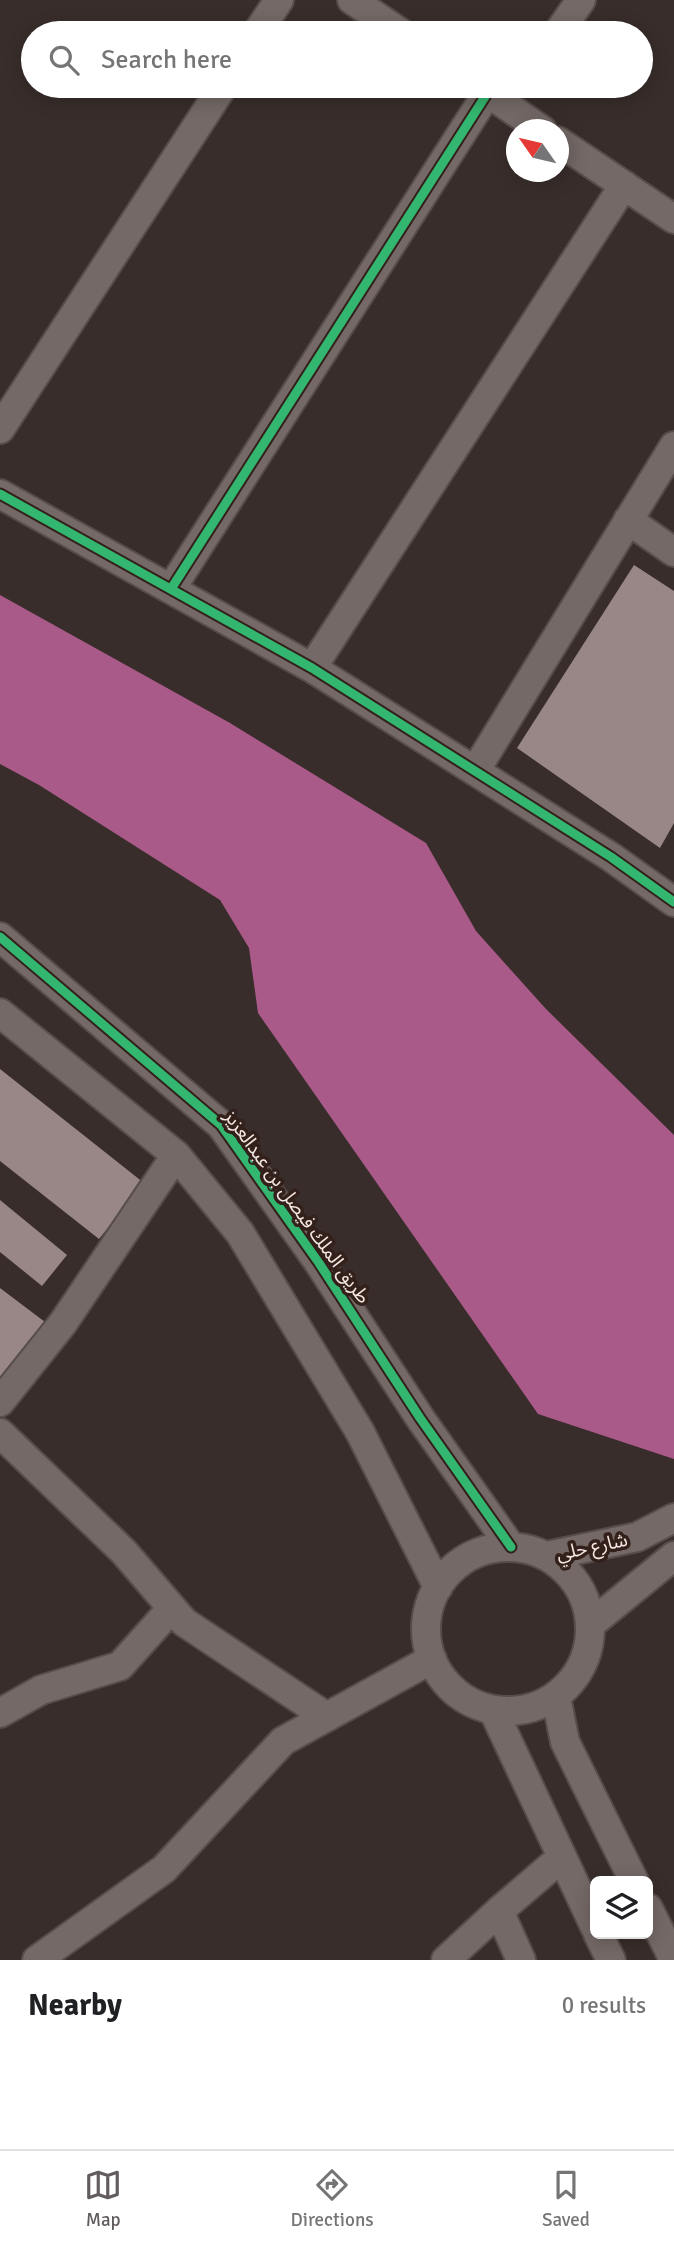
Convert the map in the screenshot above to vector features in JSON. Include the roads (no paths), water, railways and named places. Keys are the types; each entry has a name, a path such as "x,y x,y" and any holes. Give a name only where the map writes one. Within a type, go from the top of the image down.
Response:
{"street":[{"path":"265,21 279,0"},
{"path":"352,0 383,21"},
{"path":"566,21 581,0"},
{"path":"0,429 215,98"},
{"path":"171,589 496,98"},
{"path":"505,98 529,119"},
{"path":"569,148 674,219"},
{"path":"312,668 624,185"},
{"path":"475,771 674,446"},
{"path":"0,494 312,668 671,892"},
{"path":"628,520 674,552"},
{"name":"طريق الملك فيصل بن عبدالعزيز","path":"0,937 220,1125 319,1263 420,1418 511,1547"},
{"path":"0,1013 176,1155 240,1233 360,1432 438,1587"},
{"path":"0,1402 63,1322 176,1155"},
{"path":"0,1433 124,1552 184,1622 327,1717"},
{"name":"شارع حلي","path":"547,1556 637,1537 674,1518"},
{"path":"511,1547 521,1547 547,1556 569,1573 584,1596 591,1624 588,1651 576,1677 556,1697 531,1709 504,1712 478,1707 456,1693 438,1673 432,1659 428,1649 426,1622 432,1597 447,1574 467,1557 493,1548 511,1547"},
{"path":"591,1624 671,1558"},
{"path":"0,1713 41,1690 120,1666 172,1608"},
{"path":"37,1960 164,1869 283,1741 432,1659"},
{"path":"556,1697 565,1742 632,1876"},
{"path":"493,1710 590,1916"},
{"path":"446,1960 562,1857"},
{"path":"499,1911 521,1960"},
{"path":"653,1918 674,1960"},
{"path":"600,1939 611,1960"}]}
